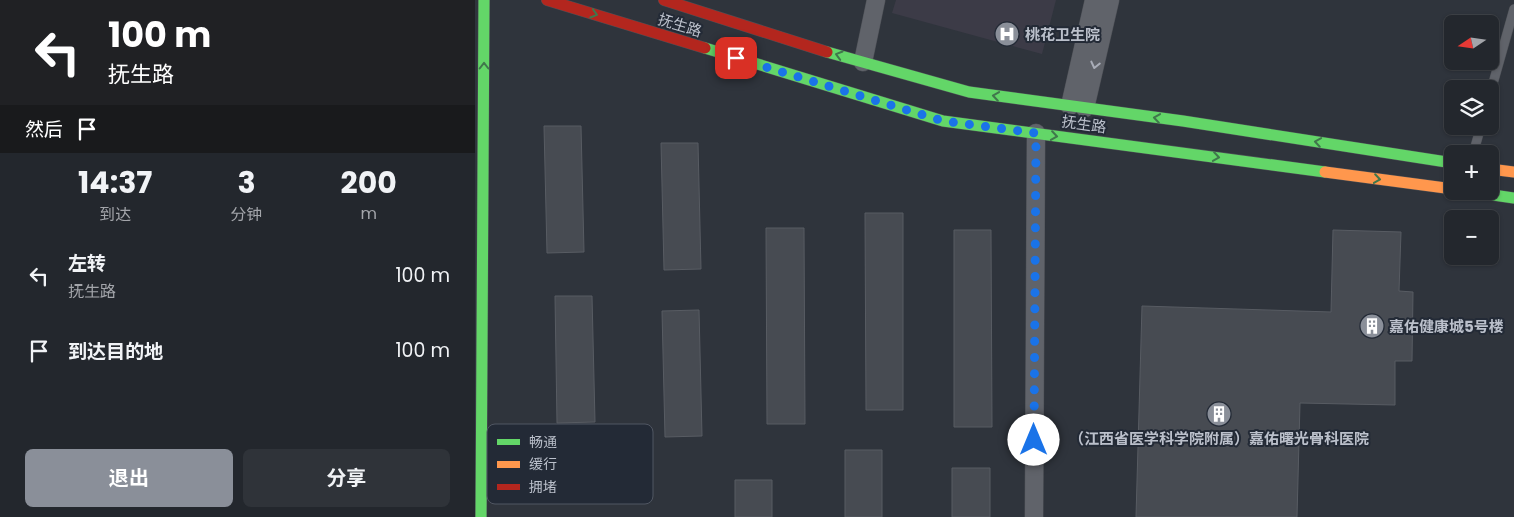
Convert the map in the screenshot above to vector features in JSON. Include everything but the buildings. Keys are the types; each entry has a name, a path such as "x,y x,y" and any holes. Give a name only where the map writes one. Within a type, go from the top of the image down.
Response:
{"main road":[{"path":"481,517 484,0"},
{"name":"抚生路","path":"547,0 943,121 1444,188"},
{"name":"抚生路","path":"664,0 795,42 969,92 1193,122 1444,162"},
{"path":"1499,170 1514,172"},
{"path":"1499,196 1514,198"}],"street":[{"path":"863,62 877,0"},
{"path":"1077,107 1094,0"},
{"path":"1077,107 1110,0"},
{"path":"1034,517 1036,133"}],"lane":[{"path":"1494,80 1514,9"}],"shaded area":[{"name":"桃花卫生院","path":"896,0 1056,0 1042,54 892,13"}],"traffic: fast":[{"path":"481,517 484,0"},
{"path":"705,48 943,121 1325,172"},
{"path":"827,52 969,92 1183,121 1444,162"},
{"path":"1499,196 1514,198"}],"traffic: slow":[{"path":"1499,170 1514,172"},
{"path":"1325,172 1444,188"}],"traffic: jam":[{"path":"547,0 705,48"},
{"path":"664,0 827,52"}],"place":[{"name":"桃花卫生院","path":"1007,34"},
{"name":"嘉佑健康城5号楼","path":"1372,326"},
{"name":"（江西省医学科学院附属）嘉佑曙光骨科医院","path":"1219,414"}],"route":[{"path":"736,58 943,121 1036,133 1034,440"}]}
